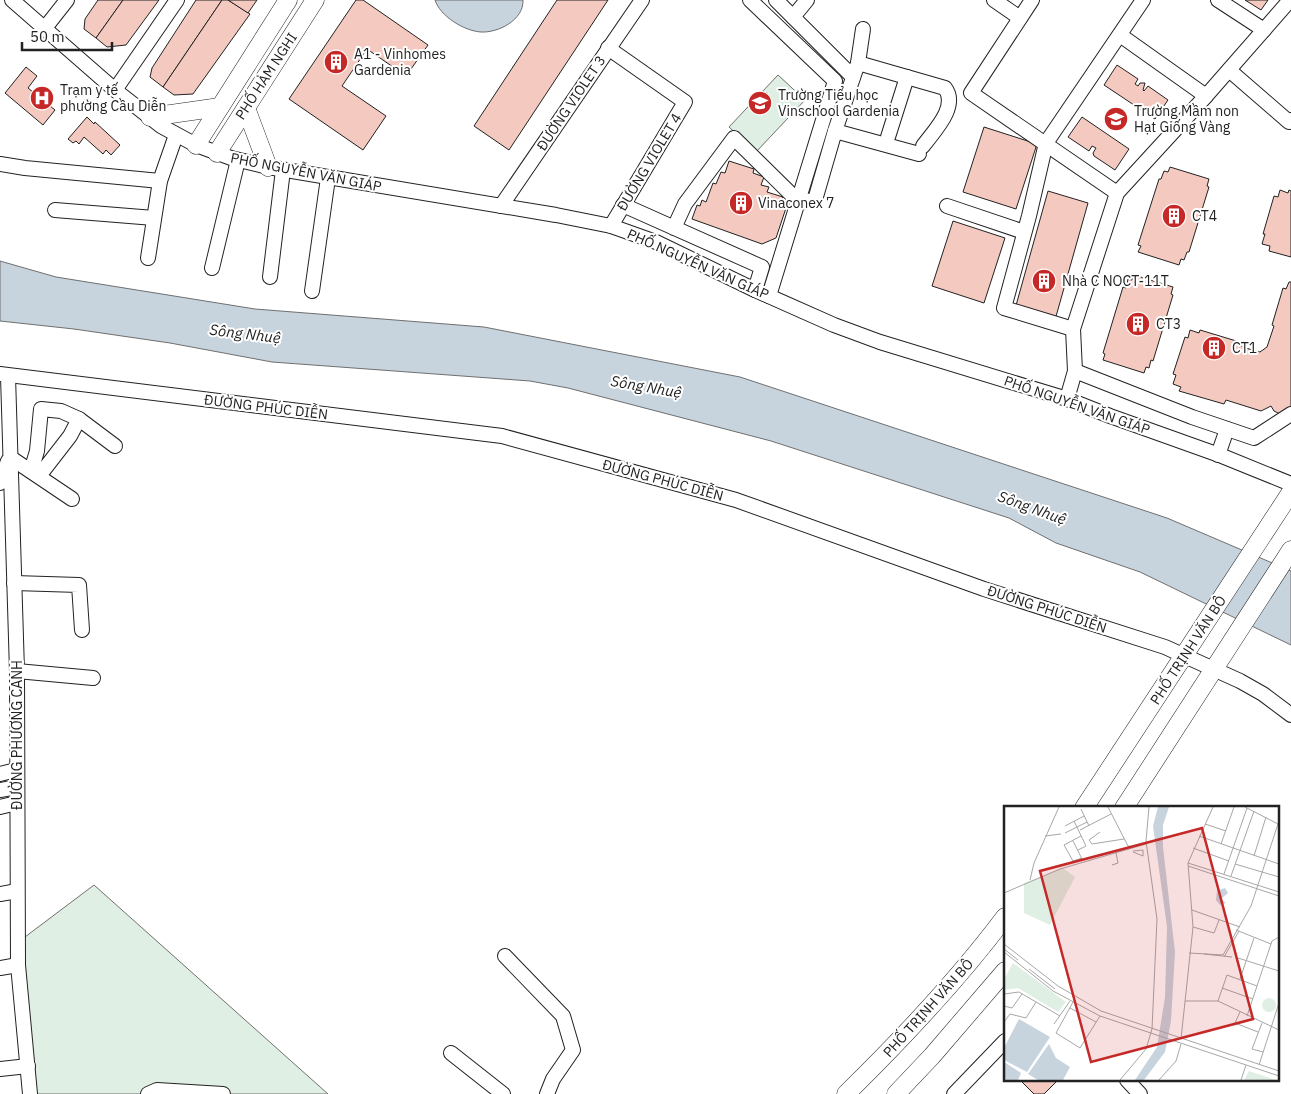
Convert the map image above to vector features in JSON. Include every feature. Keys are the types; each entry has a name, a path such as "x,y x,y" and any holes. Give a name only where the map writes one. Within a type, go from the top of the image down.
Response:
{"main road":[{"name":"PHỐ HÀM NGHI","path":"196,145 288,0"},
{"name":"PHỐ HÀM NGHI","path":"218,153 315,0"},
{"path":"150,117 220,106"},
{"path":"246,108 275,168"},
{"name":"PHỐ TRỊNH VĂN BÔ","path":"1085,806 1291,492"},
{"path":"1125,806 1289,553"},
{"name":"PHỐ TRỊNH VĂN BÔ","path":"846,1094 892,1049 943,993 1004,918"},
{"path":"896,1094 1004,972"}],"street":[{"name":"PHỐ NGUYỄN VĂN GIÁP","path":"12,0 115,90 176,135 196,145 238,160 275,168 611,226 656,242 755,290 834,325 880,342 1067,399 1218,454 1291,484"},
{"path":"45,28 67,0"},
{"path":"115,90 177,0"},
{"name":"ĐƯỜNG VIOLET 3","path":"501,206 642,0"},
{"path":"750,0 835,80 769,296"},
{"path":"776,0 852,77"},
{"path":"793,17 807,0"},
{"path":"994,0 1020,18"},
{"path":"1032,0 971,93 1117,193"},
{"path":"1073,329 1004,308 1030,216 1046,143 1143,0"},
{"path":"1218,0 1264,30"},
{"path":"1067,399 1075,371 1073,329 1117,193 1206,96 1290,0"},
{"path":"798,202 815,200 835,131 858,63 863,29"},
{"path":"1120,35 1206,96"},
{"name":"ĐƯỜNG VIOLET 4","path":"608,48 685,102 611,226"},
{"path":"835,131 921,150 947,112 949,93 945,88 858,63"},
{"path":"1228,70 1290,122"},
{"path":"888,137 907,78"},
{"path":"148,258 160,181 176,135"},
{"path":"674,228 685,204 734,138 798,202"},
{"path":"212,268 238,160"},
{"path":"0,164 160,181"},
{"path":"270,277 275,168"},
{"path":"312,291 328,178"},
{"path":"623,206 762,267 778,270"},
{"path":"947,206 1024,232"},
{"path":"55,210 154,218"},
{"path":"755,290 762,267"},
{"path":"1075,371 1160,405 1254,438 1291,414"},
{"name":"ĐƯỜNG PHƯƠNG CANH","path":"4,383 11,456 16,671 18,965 30,1094"},
{"name":"ĐƯỜNG PHÚC DIỄN","path":"4,383 502,436 736,500 984,590 1184,655 1263,694 1291,715"},
{"path":"35,474 41,409 61,411 79,419 115,446"},
{"path":"35,474 70,436 79,419"},
{"path":"1218,454 1227,429"},
{"path":"0,483 11,456 72,499"},
{"path":"14,583 79,585 82,630"},
{"path":"16,671 93,678"},
{"path":"0,774 16,770"},
{"path":"0,790 17,787"},
{"path":"0,807 17,803"},
{"path":"0,894 17,890"},
{"path":"506,956 562,1016 573,1050 553,1080 547,1094"},
{"path":"0,968 18,965"},
{"path":"954,1094 1004,1042"},
{"path":"451,1053 503,1094"},
{"path":"0,1069 28,1066"},
{"path":"1129,1082 1140,1094"},
{"path":"148,1094 157,1090 223,1094"}],"green space":[{"path":"778,75 805,100 756,152 729,127"},
{"path":"94,885 328,1094 30,1094 17,943"}],"water":[{"path":"435,0 523,0 519,14 509,24 488,32 481,32 467,29 453,22 442,12"},
{"name":"Sông Nhuệ","path":"0,261 56,277 255,309 484,327 740,377 1167,518 1291,571 1291,645 1140,572 1056,543 1009,518 771,441 568,388 530,381 272,362 170,343 74,329 0,321"}],"building":[{"path":"98,0 123,0 96,38 84,29 85,19"},
{"path":"123,0 159,0 126,45 107,47 96,38"},
{"path":"196,0 222,0 163,87 150,77 152,68"},
{"path":"222,0 228,0 250,14 193,94 174,95 163,87"},
{"path":"228,0 257,0 248,13"},
{"name":"A1 - Vinhomes Gardenia","path":"356,0 363,0 428,45 406,76 367,49 342,86 386,116 363,150 289,99"},
{"path":"557,0 608,0 509,150 474,126"},
{"path":"1245,0 1268,0 1261,10"},
{"path":"1117,65 1138,79 1135,84 1138,86 1140,83 1145,83 1144,91 1148,86 1168,100 1155,119 1104,85"},
{"path":"26,67 37,76 28,88 55,110 43,125 5,93"},
{"path":"87,117 120,145 111,155 106,150 103,154 84,137 79,144 76,141 73,143 68,139"},
{"path":"1082,117 1129,149 1115,170 1094,156 1093,153 1096,148 1092,146 1089,151 1068,137"},
{"path":"984,127 1037,144 1016,209 963,192"},
{"name":"Vinaconex 7","path":"729,161 754,169 753,173 764,177 761,185 769,187 767,192 783,197 781,203 787,205 776,238 762,244 692,219 697,205 700,206 702,200 706,202 713,183 716,184 721,172 725,173"},
{"name":"CT4","path":"1170,167 1209,179 1207,186 1209,187 1189,252 1187,252 1184,260 1181,259 1179,265 1138,252 1141,246 1138,245 1159,179 1161,179 1164,171 1168,172"},
{"path":"1280,190 1288,193 1289,190 1291,191 1291,257 1269,251 1270,246 1262,244 1274,196 1278,197"},
{"name":"Nhà C NOCT-11T","path":"1048,191 1088,203 1055,320 1015,309"},
{"path":"953,221 1005,238 984,303 932,286"},
{"name":"CT3","path":"1134,275 1173,287 1171,294 1173,295 1153,361 1151,360 1149,368 1146,367 1144,373 1103,360 1105,354 1103,353 1123,287 1126,288 1128,279 1132,280"},
{"name":"CT1","path":"1289,282 1291,282 1291,415 1280,414 1274,411 1271,406 1261,411 1226,400 1224,404 1179,391 1181,387 1173,384 1176,375 1173,374 1185,337 1188,338 1190,330 1199,333 1200,330 1243,343 1242,347 1260,352 1267,347 1283,288 1286,289"},
{"path":"1022,1082 1056,1082 1044,1094 1034,1094"}],"place":[{"name":"A1 - Vinhomes Gardenia","path":"336,62"},
{"name":"Trạm y tế phường Cầu Diễn","path":"42,98"},
{"name":"Trường Tiểu học Vinschool Gardenia","path":"760,103"},
{"name":"Trường Mầm non Hạt Giống Vàng","path":"1116,119"},
{"name":"Vinaconex 7","path":"741,203"},
{"name":"CT4","path":"1174,216"},
{"name":"Nhà C NOCT-11T","path":"1044,281"},
{"name":"CT3","path":"1138,324"},
{"name":"CT1","path":"1214,348"}]}
